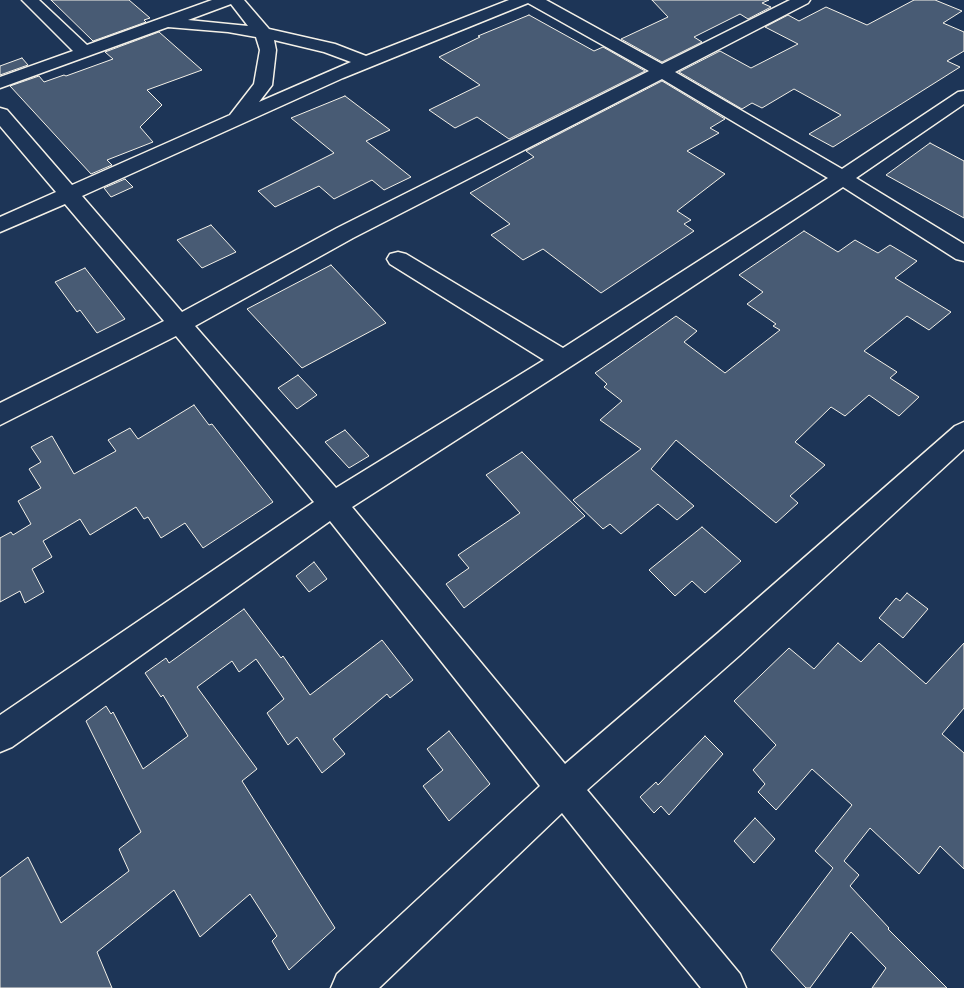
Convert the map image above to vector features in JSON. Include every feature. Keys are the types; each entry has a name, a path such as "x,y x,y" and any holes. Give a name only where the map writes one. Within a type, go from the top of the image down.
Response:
{"street":[{"path":"30,0 84,52"},
{"path":"0,83 227,0"},
{"path":"236,0 263,33 268,50 263,85 237,119"},
{"path":"0,225 366,62 524,0"},
{"path":"534,0 663,72 843,178 964,254"},
{"path":"0,415 179,324 346,233 663,72 789,2"},
{"path":"162,24 228,28 263,33 329,48 366,62"},
{"path":"0,735 333,504 563,360 843,178 964,96"},
{"path":"0,114 333,504 562,789 726,988"},
{"path":"398,259 563,360"},
{"path":"351,988 562,789 730,644 964,433"}],"building":[{"path":"51,0 129,0 150,18 144,20 146,22 93,41"},
{"path":"652,0 769,0 762,3 771,7 748,19 740,14 694,37 702,42 662,62 621,39 668,17"},
{"path":"914,0 935,0 962,11 943,23 964,32 964,51 947,61 960,67 833,147 809,134 841,115 794,89 762,108 752,103 742,109 679,72 720,51 751,68 798,44 765,27 788,15 799,21 826,7 867,25"},
{"path":"529,15 594,51 603,47 645,71 509,139 477,117 455,128 429,110 480,85 439,57 480,37 478,36"},
{"path":"159,32 202,70 147,90 162,105 140,127 153,142 107,160 112,165 91,174 10,86 39,76 44,82 113,59 105,52"},
{"path":"22,58 28,65 0,75 0,66"},
{"path":"662,81 725,119 710,128 719,133 687,151 725,174 677,211 691,220 684,224 694,231 601,293 543,249 523,260 491,235 510,224 470,193 534,157 526,151"},
{"path":"345,96 390,130 366,141 411,177 384,190 372,180 334,199 319,186 275,207 258,191 334,153 291,118"},
{"path":"930,143 964,161 964,218 886,175"},
{"path":"125,179 133,187 111,197 104,188"},
{"path":"211,225 236,252 202,268 177,240"},
{"path":"804,231 838,252 855,240 878,253 890,245 917,261 895,278 951,312 929,330 907,316 864,351 897,372 890,378 919,397 899,416 869,395 845,416 831,407 795,442 825,465 790,496 798,503 776,523 676,440 651,469 694,506 677,520 658,504 621,534 610,524 603,529 573,500 641,449 600,420 622,401 604,387 607,384 595,373 676,316 697,331 684,342 725,373 780,330 773,326 776,324 747,304 763,292 739,275"},
{"path":"331,265 386,323 302,368 247,309"},
{"path":"85,268 125,319 97,333 80,310 77,312 55,282"},
{"path":"298,375 317,395 297,409 278,388"},
{"path":"194,405 209,425 212,424 273,502 203,548 185,523 161,538 148,517 144,519 136,507 90,535 80,519 43,541 52,557 32,569 44,592 25,603 20,591 0,602 0,538 11,532 13,535 31,524 18,501 41,488 29,469 41,462 31,447 52,436 74,474 116,451 108,440 130,428 138,439"},
{"path":"345,430 369,456 349,468 325,442"},
{"path":"522,452 585,516 464,608 446,584 469,568 458,555 520,513 486,475"},
{"path":"702,527 741,561 705,593 692,581 675,596 649,570"},
{"path":"314,562 327,579 309,592 296,576"},
{"path":"907,593 928,609 903,638 879,618 896,598 900,601"},
{"path":"244,609 281,658 283,656 310,695 382,640 413,680 390,698 387,694 333,739 345,754 322,773 297,737 288,745 267,713 284,699 256,659 239,672 232,661 197,687 257,769 242,781 335,928 289,970 272,941 277,936 250,894 200,937 174,890 97,952 112,988 0,988 0,878 28,857 61,923 129,871 119,849 141,832 86,721 106,706 111,714 113,712 143,769 188,736 163,695 161,697 145,673 166,658 169,663"},
{"path":"838,643 861,662 879,643 926,684 964,643 964,708 942,734 964,753 964,869 940,846 919,874 870,828 844,861 859,875 850,886 888,929 947,988 872,988 886,968 851,932 810,988 806,988 771,950 833,868 815,851 852,805 812,769 776,810 758,792 765,784 753,770 776,745 734,701 789,648 814,669"},
{"path":"449,731 490,784 449,821 423,786 443,770 427,749"},
{"path":"705,736 723,754 669,815 661,806 654,813 640,797 656,782 658,785"},
{"path":"755,818 775,839 754,863 734,841"}]}
